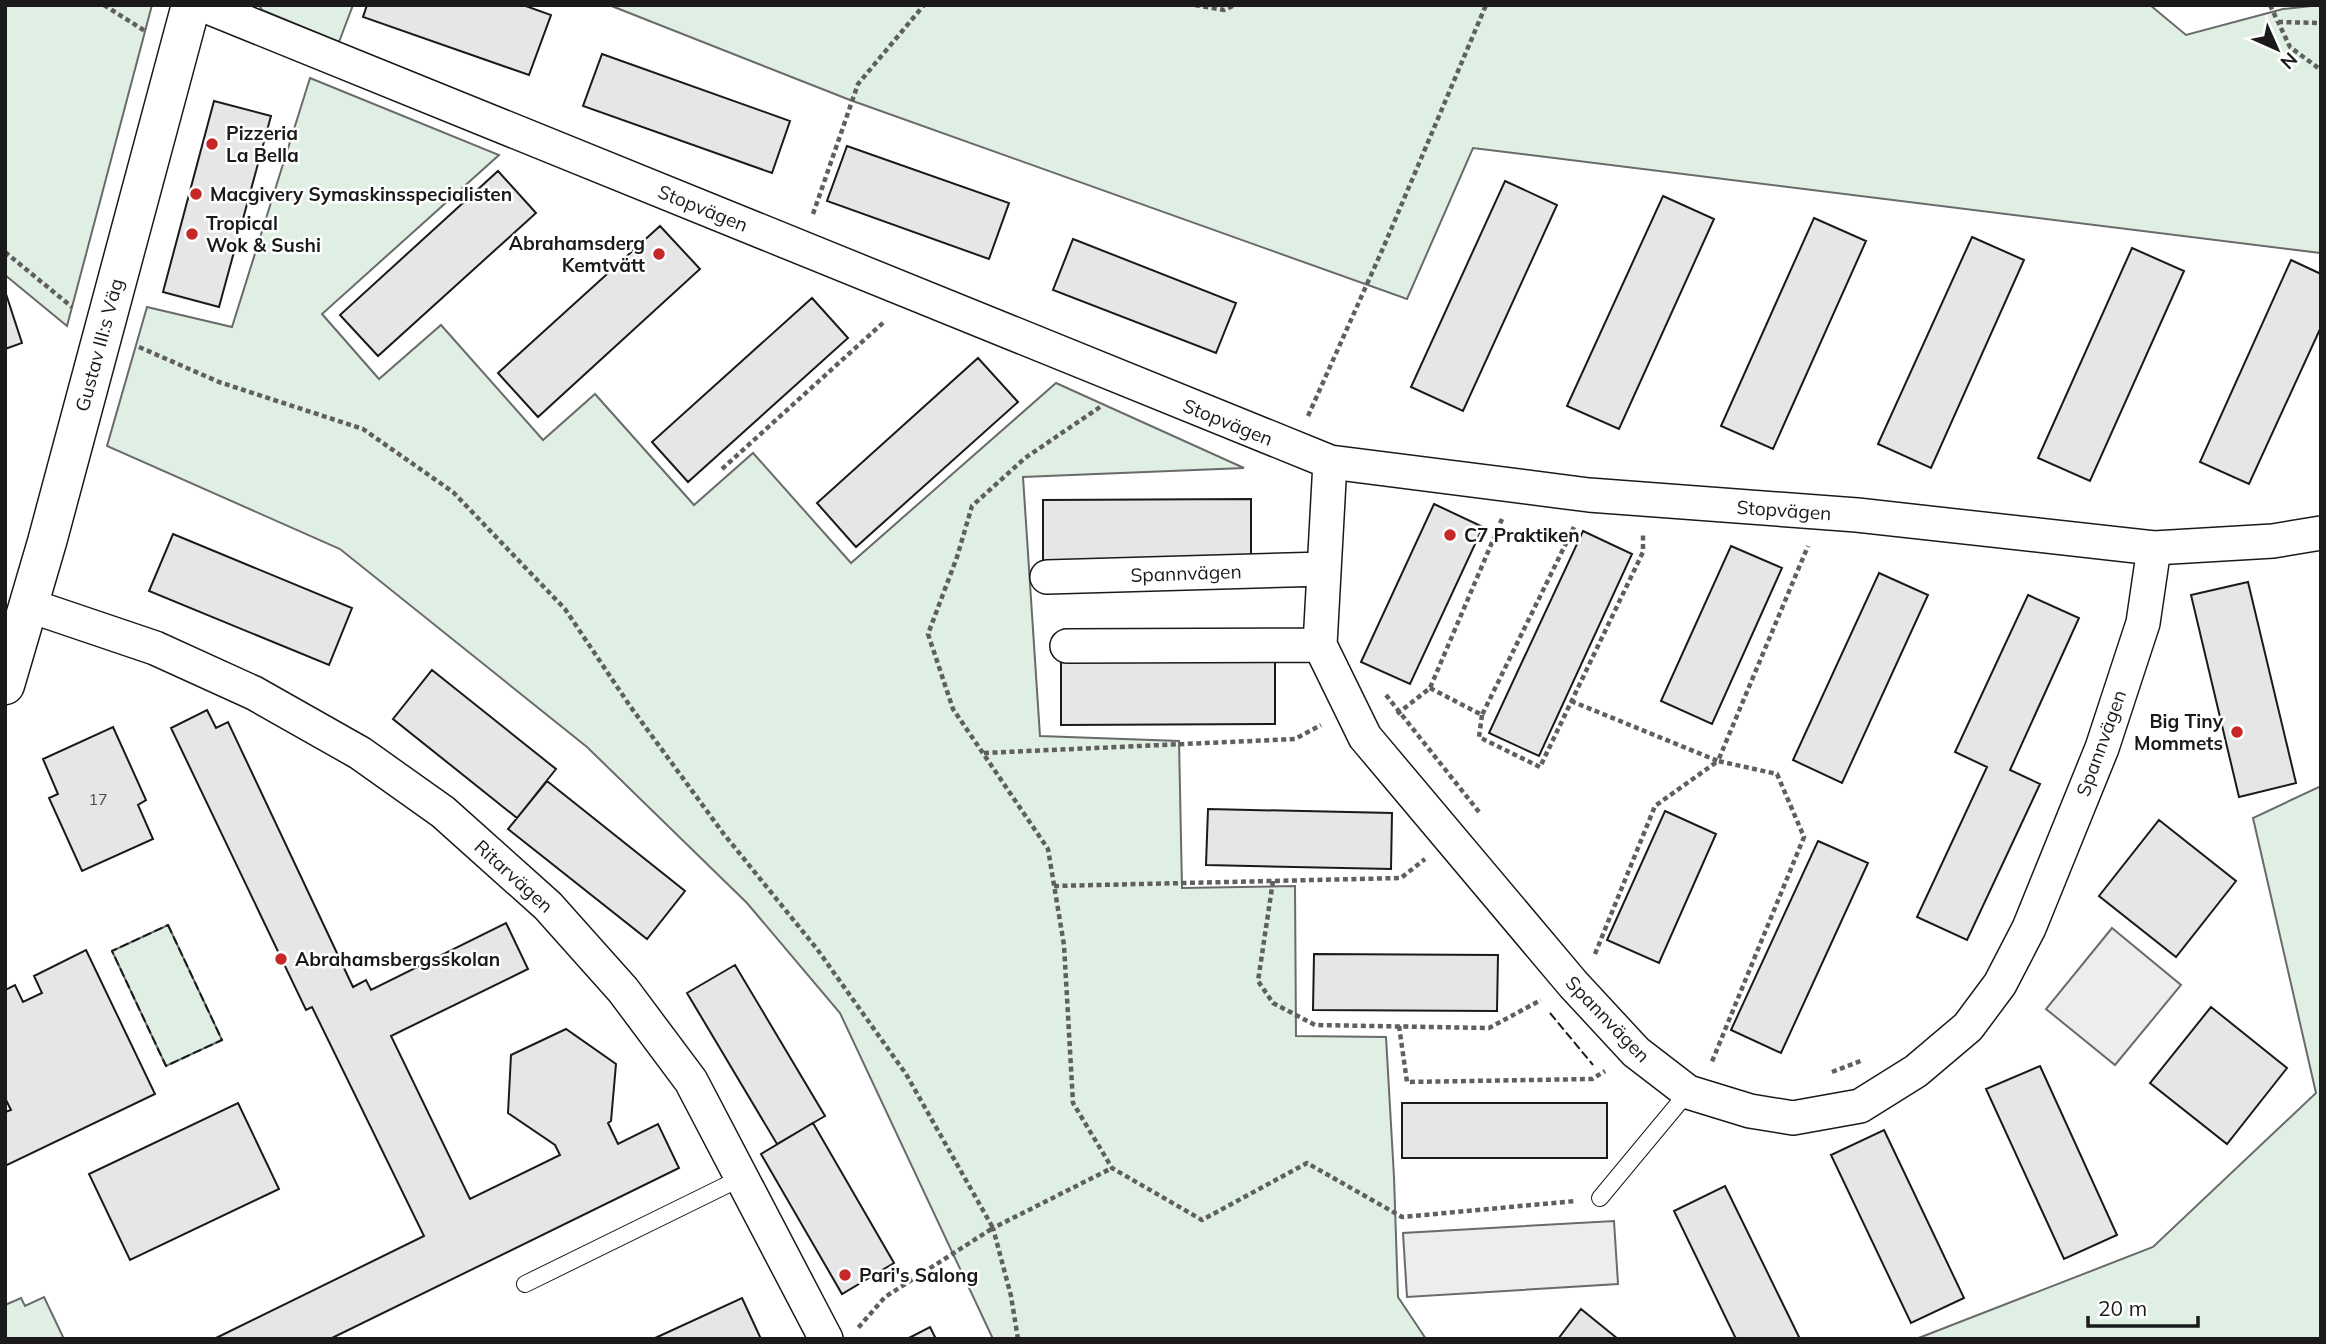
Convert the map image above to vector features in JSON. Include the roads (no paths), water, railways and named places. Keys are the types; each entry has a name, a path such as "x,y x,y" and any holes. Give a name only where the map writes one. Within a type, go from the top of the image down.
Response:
{"street":[{"name":"Gustav III:s Väg","path":"5,685 191,5"},
{"name":"Stopvägen","path":"203,5 1330,463 1590,495 1823,512 2154,548 2273,541 2321,533"},
{"name":"Spannvägen","path":"1330,463 1320,645 1358,723 1573,984 1636,1052 1693,1094 1750,1111 1793,1118 1860,1106 1916,1071 1968,1027 2000,984 2029,928 2102,748 2143,623 2154,548"},
{"name":"Spannvägen","path":"1048,577 1324,569"},
{"name":"Ritarvägen","path":"28,605 155,648 254,693 360,753 443,812 548,906 623,990 691,1081 826,1339"},
{"path":"1067,646 1320,645"}],"lane":[{"path":"1600,1198 1693,1094"},
{"path":"525,1284 743,1177"}],"place":[{"name":"Pizzeria La Bella","path":"212,144"},
{"name":"Macgivery Symaskinsspecialisten","path":"196,194"},
{"name":"Tropical Wok & Sushi","path":"192,234"},
{"name":"Abrahamsderg Kemtvätt","path":"659,254"},
{"name":"C7 Praktiken","path":"1450,535"},
{"name":"Big Tiny Mommets","path":"2237,732"},
{"name":"Abrahamsbergsskolan","path":"281,959"},
{"name":"Pari's Salong","path":"845,1275"}]}
